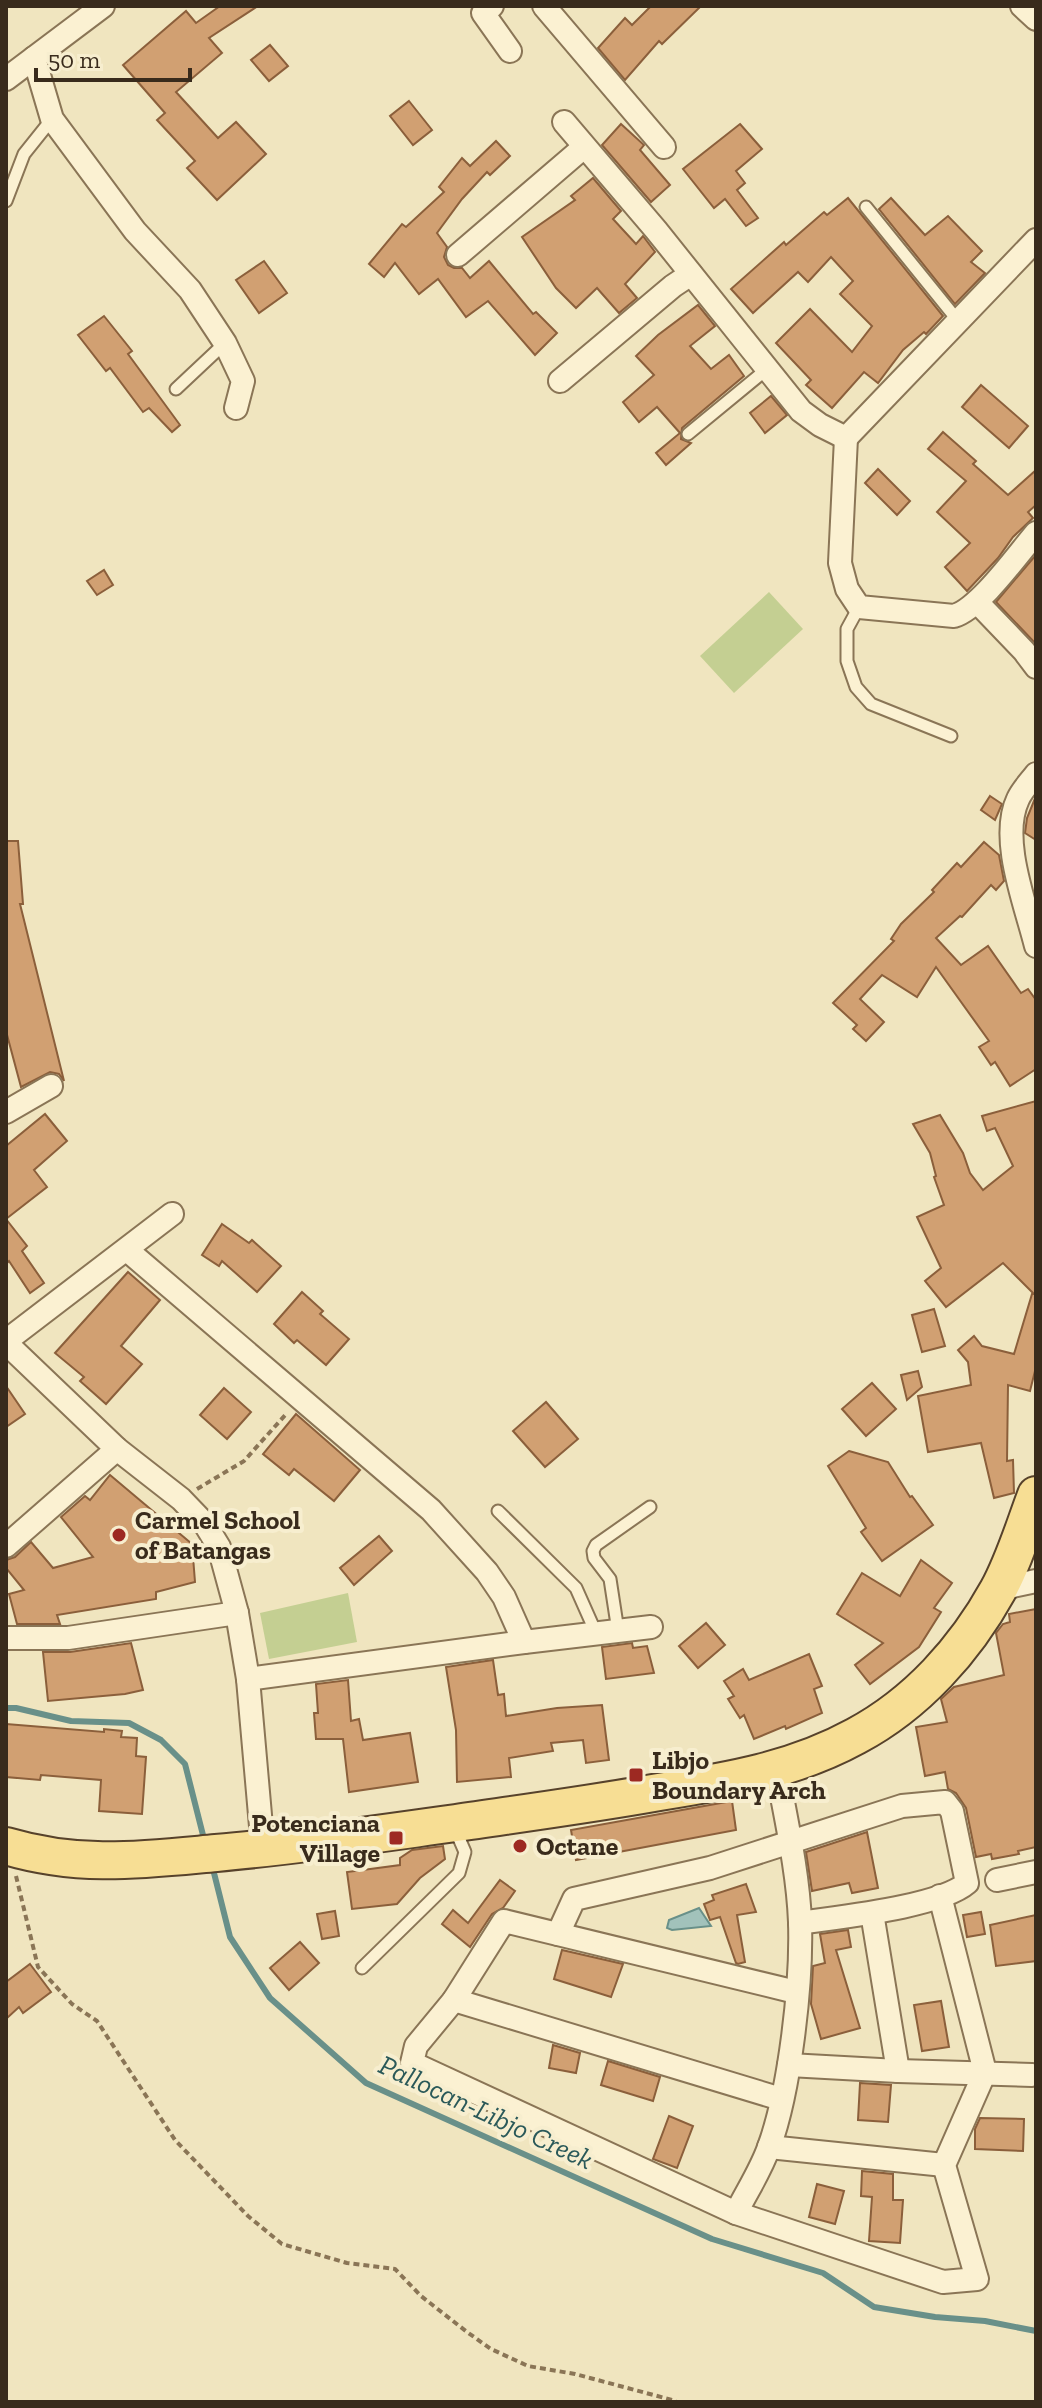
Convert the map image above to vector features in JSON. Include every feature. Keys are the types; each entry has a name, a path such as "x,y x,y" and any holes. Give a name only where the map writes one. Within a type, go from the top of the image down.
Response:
{"main road":[{"path":"7,1846 53,1858 107,1862 252,1850 577,1806 777,1770 858,1736 900,1707 940,1672 999,1589 1036,1495"}],"street":[{"path":"6,79 103,6"},
{"path":"492,6 483,13 510,51"},
{"path":"544,6 664,147"},
{"path":"1022,6 1036,19"},
{"path":"34,58 52,119 135,231 190,290 225,343 243,381 236,408"},
{"path":"564,122 656,230 801,411 846,438"},
{"path":"458,255 584,147"},
{"path":"1036,240 846,438 840,563 847,589 859,607 954,616 977,602 1036,533"},
{"path":"560,381 691,274"},
{"path":"977,602 1036,667"},
{"path":"1036,774 1019,797 1012,828 1014,862 1036,946"},
{"path":"7,1105 51,1086"},
{"path":"172,1214 6,1342 117,1449 181,1499 205,1524 219,1547 237,1613 248,1679 252,1850"},
{"path":"127,1250 431,1510 487,1572 504,1597 524,1642"},
{"path":"6,1546 117,1449"},
{"path":"999,1589 1036,1581"},
{"path":"6,1638 68,1638 237,1613"},
{"path":"248,1679 651,1627"},
{"path":"736,2213 769,2147 789,2065 796,1992 800,1923 790,1840 777,1770"},
{"path":"558,1934 574,1899 710,1868 902,1806 945,1802 952,1811 967,1883 956,1892 872,1913 800,1923"},
{"path":"997,1880 1036,1872"},
{"path":"796,1992 504,1921 454,2000 416,2046 412,2063 736,2213 943,2282 977,2279 944,2165 985,2072 940,1896"},
{"path":"872,1913 898,2071"},
{"path":"454,2000 781,2099"},
{"path":"789,2065 1032,2075"},
{"path":"769,2147 944,2165"}],"lane":[{"path":"6,201 24,154 52,119"},
{"path":"866,207 959,322"},
{"path":"176,389 225,343"},
{"path":"688,434 767,369"},
{"path":"859,607 847,629 847,661 856,687 871,704 951,736"},
{"path":"607,1632 610,1579 594,1558 593,1551 596,1545 650,1507"},
{"path":"498,1511 576,1588 607,1632"},
{"path":"362,1968 459,1873 465,1852 453,1823"}],"path":[{"path":"181,1499 244,1461 301,1396"},
{"path":"7,1846 38,1967 72,2004 97,2021 175,2140 248,2216 282,2244 347,2263 395,2269 421,2296 467,2332 491,2349 528,2366 575,2374 676,2401"}],"green space":[{"path":"769,592 803,629 734,693 700,656"},
{"path":"348,1593 357,1642 269,1659 260,1613"}],"water":[{"path":"699,1908 711,1926 667,1928 669,1920"}],"building":[{"path":"220,6 258,6 209,38 222,53 176,92 218,138 236,122 266,154 217,200 187,168 195,161 157,120 165,113 123,65 186,11 196,23"},
{"path":"651,6 701,6 662,44 659,41 625,80 598,48 625,18 632,25"},
{"path":"270,45 288,66 269,81 251,60"},
{"path":"409,101 432,130 413,145 390,116"},
{"path":"621,124 644,145 640,150 670,185 651,202 602,145"},
{"path":"740,124 762,149 736,171 745,183 737,190 758,218 746,226 725,199 714,208 683,169"},
{"path":"496,141 510,156 490,175 487,172 437,233 447,247 444,257 448,265 462,268 470,278 489,261 533,314 536,312 557,333 535,355 488,301 466,317 438,279 419,294 395,263 384,277 369,264 402,224 406,227 444,192 439,187 462,158 470,166"},
{"path":"593,178 621,211 613,219 636,244 643,236 655,252 625,284 637,298 619,313 597,288 576,308 556,288 522,237 575,200 571,196"},
{"path":"848,198 943,316 926,334 924,332 903,350 878,383 864,372 832,408 806,385 811,380 776,343 810,309 852,352 872,326 840,294 853,281 831,257 808,282 798,272 753,313 731,289 784,242 786,245 824,212 827,215"},
{"path":"891,198 925,235 948,216 982,251 971,262 985,273 955,304 879,209"},
{"path":"264,261 287,293 259,313 236,280"},
{"path":"698,305 715,326 690,346 711,369 729,355 744,376 682,428 681,439 691,443 666,465 656,453 680,433 657,407 639,422 623,402 654,375 636,356"},
{"path":"104,316 132,351 128,354 180,425 172,432 149,408 143,412 110,368 106,371 78,335"},
{"path":"981,385 1028,426 1009,448 962,407"},
{"path":"771,396 787,415 765,433 750,413"},
{"path":"943,432 1008,495 1036,470 1036,505 1028,512 1033,518 967,591 945,567 970,543 937,512 966,481 928,449"},
{"path":"878,469 910,501 897,515 865,483"},
{"path":"1036,557 1036,644 996,602"},
{"path":"104,570 113,585 97,595 87,581"},
{"path":"990,796 1002,804 995,820 981,810"},
{"path":"1036,796 1036,840 1025,833"},
{"path":"6,841 18,841 23,904 20,904 64,1081 59,1074 50,1072 21,1087 6,1031"},
{"path":"984,842 999,855 1004,881 996,890 991,885 962,917 936,938 961,965 988,946 1021,993 1028,989 1036,1000 1036,1069 1010,1086 995,1062 991,1065 979,1047 989,1041 936,967 917,997 882,975 860,999 884,1022 866,1041 853,1029 857,1025 833,1003 894,941 891,939 901,924 934,892 932,890 957,863 961,867"},
{"path":"1036,1101 1036,1367 1030,1391 1008,1385 1007,1461 1013,1460 1014,1493 994,1498 981,1443 928,1452 918,1396 971,1385 968,1362 958,1350 974,1336 982,1346 1014,1354 1034,1294 1003,1263 946,1307 925,1281 941,1268 917,1217 944,1205 930,1153 913,1124 940,1115 963,1153 970,1173 983,1190 1013,1166 995,1128 987,1131 982,1116"},
{"path":"45,1114 67,1141 34,1170 47,1187 6,1219 6,1146"},
{"path":"6,1219 27,1246 22,1251 44,1283 30,1293 9,1261 6,1264"},
{"path":"222,1224 249,1243 252,1240 281,1266 257,1292 222,1261 219,1266 202,1255"},
{"path":"128,1272 160,1300 121,1346 142,1364 106,1404 80,1381 84,1377 55,1353"},
{"path":"302,1292 323,1311 320,1314 349,1339 326,1365 297,1340 294,1343 274,1324"},
{"path":"934,1309 945,1346 922,1352 912,1315"},
{"path":"918,1371 922,1387 907,1400 901,1375"},
{"path":"872,1383 896,1409 866,1436 842,1409"},
{"path":"6,1386 25,1414 6,1427"},
{"path":"224,1388 251,1412 227,1439 200,1415"},
{"path":"546,1402 578,1439 545,1467 513,1431"},
{"path":"296,1414 360,1470 334,1501 294,1469 289,1475 263,1454"},
{"path":"849,1451 888,1462 910,1497 933,1525 882,1561 861,1532 866,1528 828,1466"},
{"name":"Carmel School of Batangas","path":"110,1475 192,1544 195,1582 156,1592 156,1599 57,1615 60,1624 17,1624 9,1594 24,1590 6,1568 6,1560 15,1557 31,1542 53,1568 93,1557 61,1517 85,1496 90,1500"},
{"path":"379,1536 392,1551 354,1585 340,1568"},
{"path":"921,1560 952,1583 934,1608 941,1612 919,1647 870,1684 855,1665 883,1643 837,1614 862,1573 900,1596"},
{"path":"1036,1609 1036,1847 992,1859 991,1854 976,1857 966,1808 956,1793 948,1789 945,1772 925,1776 916,1727 947,1722 941,1699 954,1687 1004,1675 996,1633 1003,1624 1010,1622 1009,1614"},
{"path":"706,1623 725,1645 698,1668 679,1646"},
{"path":"131,1643 143,1690 48,1701 43,1652 70,1652"},
{"path":"632,1643 633,1648 647,1646 654,1673 606,1679 602,1647"},
{"path":"809,1654 822,1686 814,1689 822,1713 754,1739 744,1715 740,1718 728,1699 734,1696 724,1681 743,1669 749,1680"},
{"path":"493,1660 498,1695 504,1694 506,1716 602,1705 609,1760 586,1763 583,1740 551,1743 553,1751 509,1758 511,1777 457,1782 456,1730 446,1667"},
{"path":"348,1680 351,1721 359,1719 363,1740 410,1733 418,1782 349,1792 343,1739 316,1739 314,1713 318,1713 316,1684"},
{"path":"6,1724 104,1732 104,1729 122,1731 121,1737 137,1738 136,1756 146,1757 142,1814 99,1811 101,1780 41,1775 40,1780 6,1777"},
{"path":"732,1801 736,1830 576,1860 571,1830"},
{"path":"867,1832 878,1888 852,1893 849,1883 812,1891 806,1852"},
{"path":"443,1846 445,1859 420,1878 397,1904 352,1909 347,1872 400,1865 400,1858 412,1850"},
{"path":"500,1880 515,1891 503,1908 492,1914 470,1947 442,1924 453,1910 468,1923"},
{"path":"746,1884 756,1912 737,1915 745,1962 738,1964 720,1917 710,1920 704,1904 714,1900 712,1895"},
{"path":"335,1911 339,1936 322,1939 317,1914"},
{"path":"981,1912 985,1934 967,1937 963,1915"},
{"path":"1036,1915 1036,1961 996,1966 990,1925"},
{"path":"848,1930 851,1947 836,1950 860,2028 821,2039 811,2004 813,1966 825,1963 820,1934"},
{"path":"300,1942 319,1963 289,1990 270,1968"},
{"path":"562,1950 623,1964 611,1997 554,1979"},
{"path":"30,1964 51,1992 23,2013 19,2007 6,2019 6,1982"},
{"path":"941,2001 949,2047 922,2051 914,2005"},
{"path":"553,2045 580,2053 576,2073 549,2068"},
{"path":"608,2061 660,2077 653,2101 601,2085"},
{"path":"860,2083 891,2085 888,2122 858,2120"},
{"path":"669,2116 693,2126 677,2168 653,2159"},
{"path":"980,2118 1024,2119 1023,2151 975,2149 975,2129"},
{"path":"862,2171 893,2174 893,2200 903,2200 900,2243 869,2241 872,2197 861,2196"},
{"path":"817,2184 844,2191 835,2224 809,2217"}],"waterway":[{"name":"Pallocan-Libjo Creek","path":"6,1708 71,1721 129,1723 161,1740 185,1764 205,1843"},
{"name":"Pallocan-Libjo Creek","path":"212,1865 230,1937 270,1998 366,2083 712,2239 823,2273 874,2307 985,2321 1036,2331"}],"place":[{"name":"Carmel School of Batangas","path":"119,1535"},
{"name":"Libjo Boundary Arch","path":"636,1775"},
{"name":"Potenciana Village","path":"396,1838"},
{"name":"Octane","path":"520,1846"}]}
